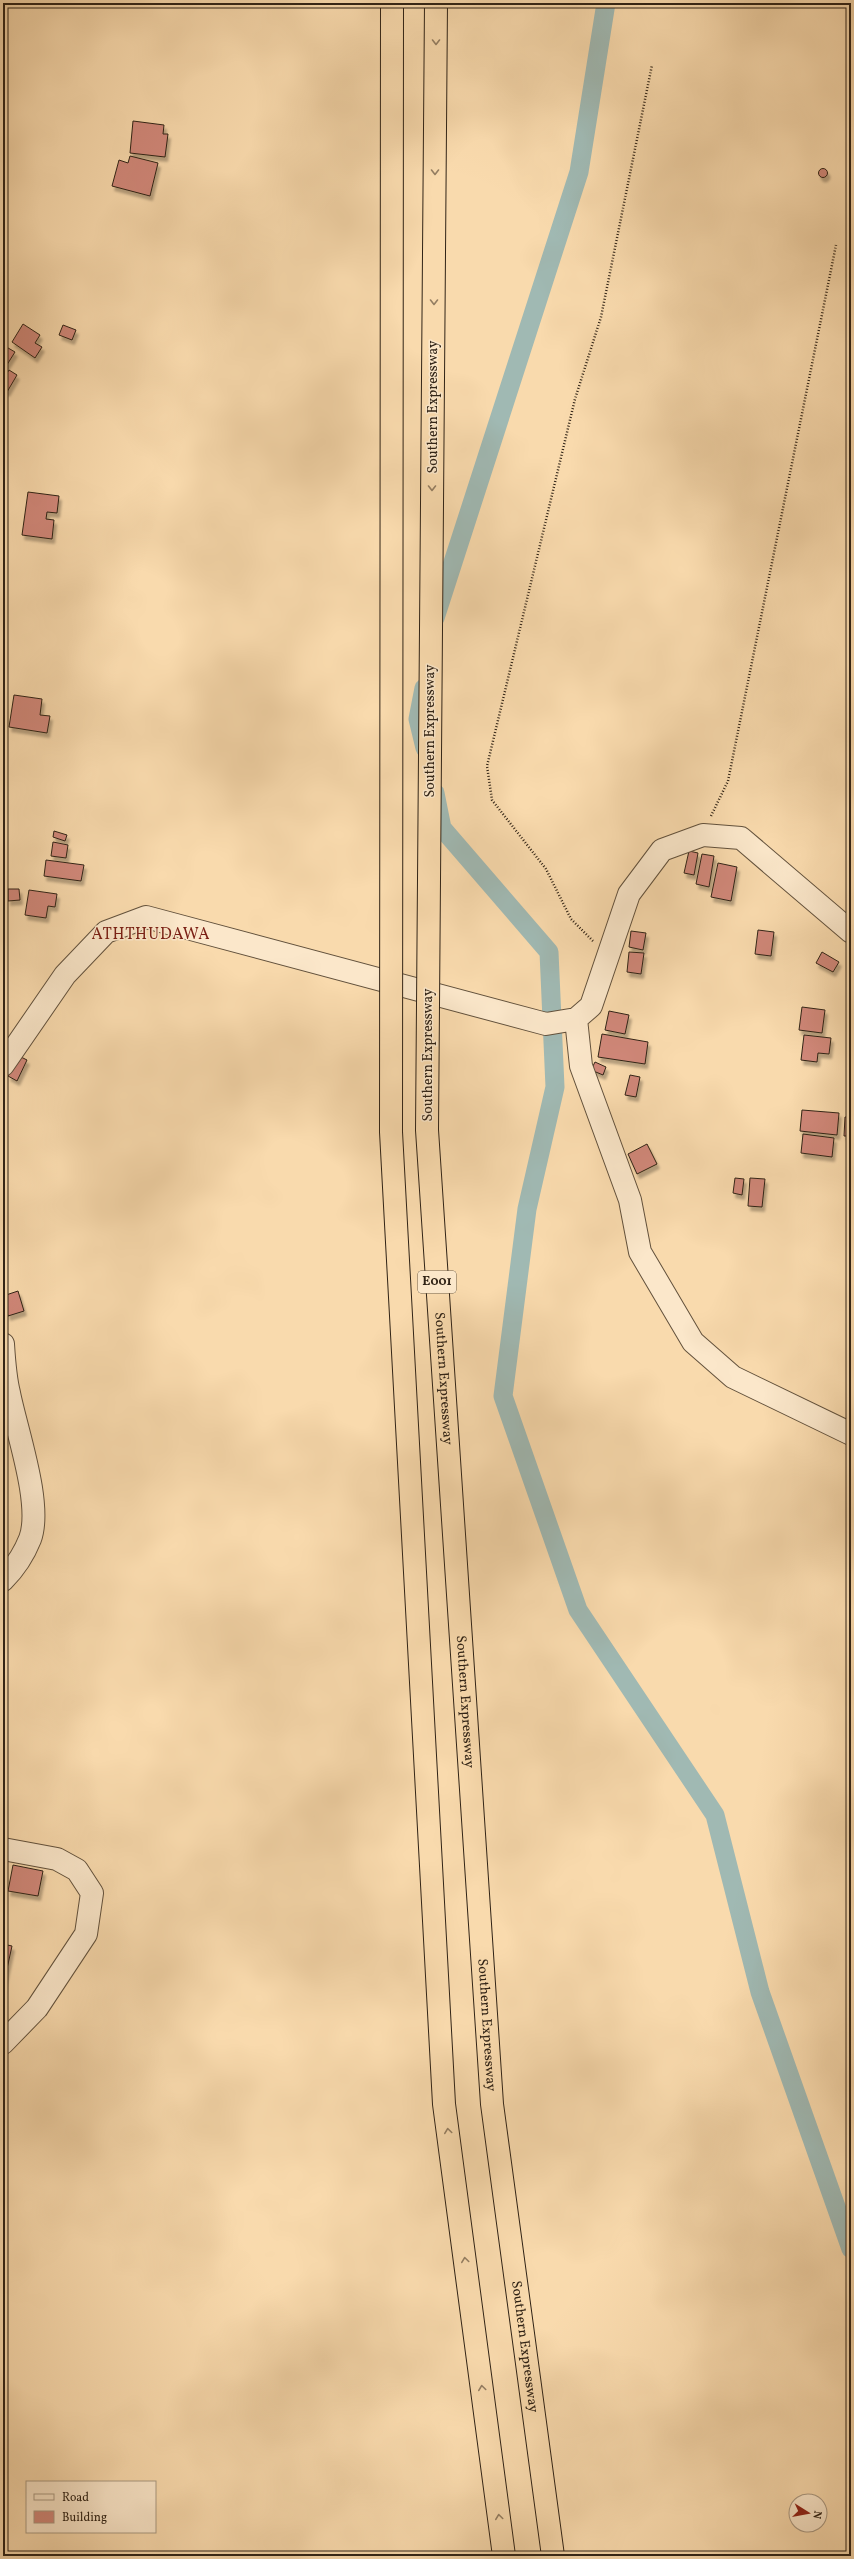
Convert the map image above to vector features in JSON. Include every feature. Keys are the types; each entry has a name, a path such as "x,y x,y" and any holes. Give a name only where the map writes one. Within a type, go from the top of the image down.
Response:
{"highway":[{"name":"E001","path":"392,3 391,1132 444,2104 504,2556"},
{"name":"Southern Expressway","path":"436,3 427,1130 492,2104 553,2556"}],"street":[{"path":"3,1065 65,975 106,932 146,917 546,1024 572,1020 591,1006 630,894 662,850 703,834 741,838 851,932"},
{"path":"572,1020 581,1066 630,1200 640,1252 693,1342 733,1377 851,1434"},
{"path":"3,1344 8,1391 32,1497 33,1518 30,1539 13,1570 3,1580"},
{"path":"3,1849 57,1859 77,1870 92,1893 86,1934 37,2008 3,2043"}],"path":[{"path":"609,957 570,919 546,869 492,800 488,766 575,399 601,317 652,65"},
{"path":"703,834 728,781 836,245"}],"building":[{"path":"133,121 164,125 163,134 168,134 165,157 130,153"},
{"path":"130,156 158,163 150,196 112,186 119,160 128,163"},
{"path":"821,169 825,169 827,173 825,177 821,177 819,175 819,171"},
{"path":"23,324 40,335 35,343 42,347 35,358 12,342"},
{"path":"63,325 76,330 72,340 59,335"},
{"path":"3,345 15,352 3,371"},
{"path":"9,370 17,375 7,392 3,390 3,380"},
{"path":"28,492 59,496 57,513 47,512 46,519 54,520 52,539 22,535"},
{"path":"14,695 42,699 40,715 50,716 47,733 9,727"},
{"path":"54,831 67,835 65,841 53,837"},
{"path":"53,842 68,845 66,858 51,856"},
{"path":"689,851 698,853 694,875 684,873"},
{"path":"702,854 714,856 709,887 696,884"},
{"path":"46,860 84,865 81,881 44,876"},
{"path":"718,863 737,867 731,901 711,897"},
{"path":"8,889 19,889 20,900 8,901"},
{"path":"29,890 57,894 55,907 48,906 46,918 25,915"},
{"path":"758,930 774,932 771,956 755,954"},
{"path":"631,931 646,933 643,950 629,947"},
{"path":"629,952 644,953 641,974 627,972"},
{"path":"822,952 839,962 833,972 816,963"},
{"path":"802,1007 825,1010 822,1033 799,1030"},
{"path":"609,1011 629,1015 625,1034 605,1030"},
{"path":"602,1034 648,1042 645,1064 598,1057"},
{"path":"804,1035 831,1038 829,1054 818,1053 817,1062 801,1060"},
{"path":"19,1056 27,1060 17,1081 8,1076"},
{"path":"595,1062 606,1067 603,1075 591,1070"},
{"path":"630,1075 640,1077 636,1097 625,1095"},
{"path":"802,1110 839,1113 837,1135 800,1131"},
{"path":"845,1117 851,1117 851,1136 844,1136"},
{"path":"803,1134 834,1138 832,1157 801,1153"},
{"path":"647,1144 657,1164 637,1174 628,1154"},
{"path":"735,1178 744,1179 742,1195 733,1193"},
{"path":"750,1178 765,1179 762,1207 748,1206"},
{"path":"18,1291 24,1311 8,1316 3,1296"},
{"path":"13,1865 43,1871 38,1896 8,1891"},
{"path":"3,1944 12,1946 3,1987"}],"waterway":[{"path":"435,618 579,172 606,3"},
{"path":"424,688 418,719 425,748"},
{"path":"435,793 442,828 549,952 555,1087 527,1209 503,1396 578,1610 715,1815 760,1992 851,2249"}],"district":[{"name":"ATHTHUDAWA","path":"151,935"}]}
